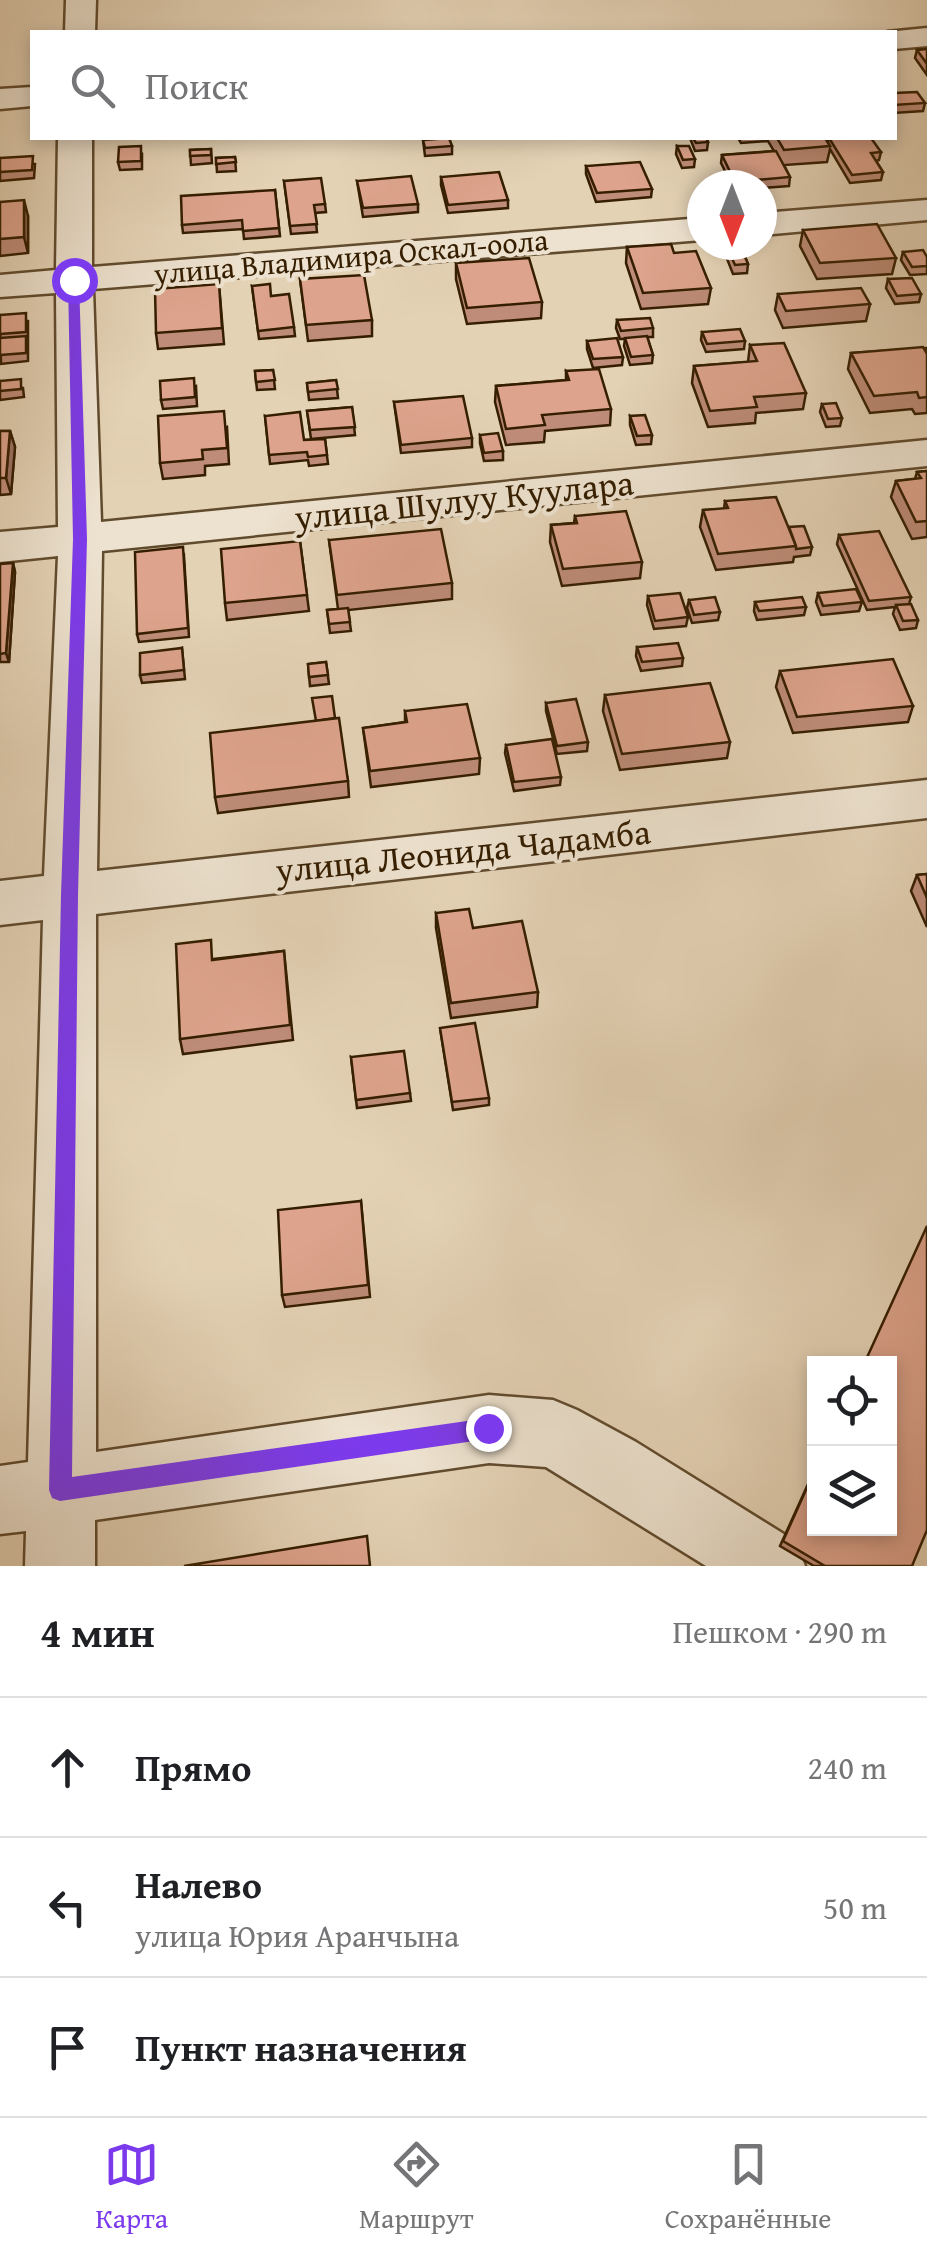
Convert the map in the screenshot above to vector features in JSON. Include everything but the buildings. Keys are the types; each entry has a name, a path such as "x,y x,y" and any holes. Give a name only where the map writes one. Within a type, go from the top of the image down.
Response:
{"street":[{"path":"80,30 82,0"},
{"path":"897,40 927,38"},
{"path":"0,99 30,97"},
{"path":"60,1566 30,1495 70,895 80,539 74,280 76,140"},
{"path":"777,223 927,210"},
{"name":"улица Владимира Оскал-оола","path":"0,286 687,230"},
{"name":"улица Шулуу Куулара","path":"0,546 927,453"},
{"name":"улица Леонида Чадамба","path":"0,903 927,799"},
{"path":"30,1495 488,1428 554,1434 770,1566"}],"route":[{"path":"74,280 80,539 60,1490 488,1428"}]}
